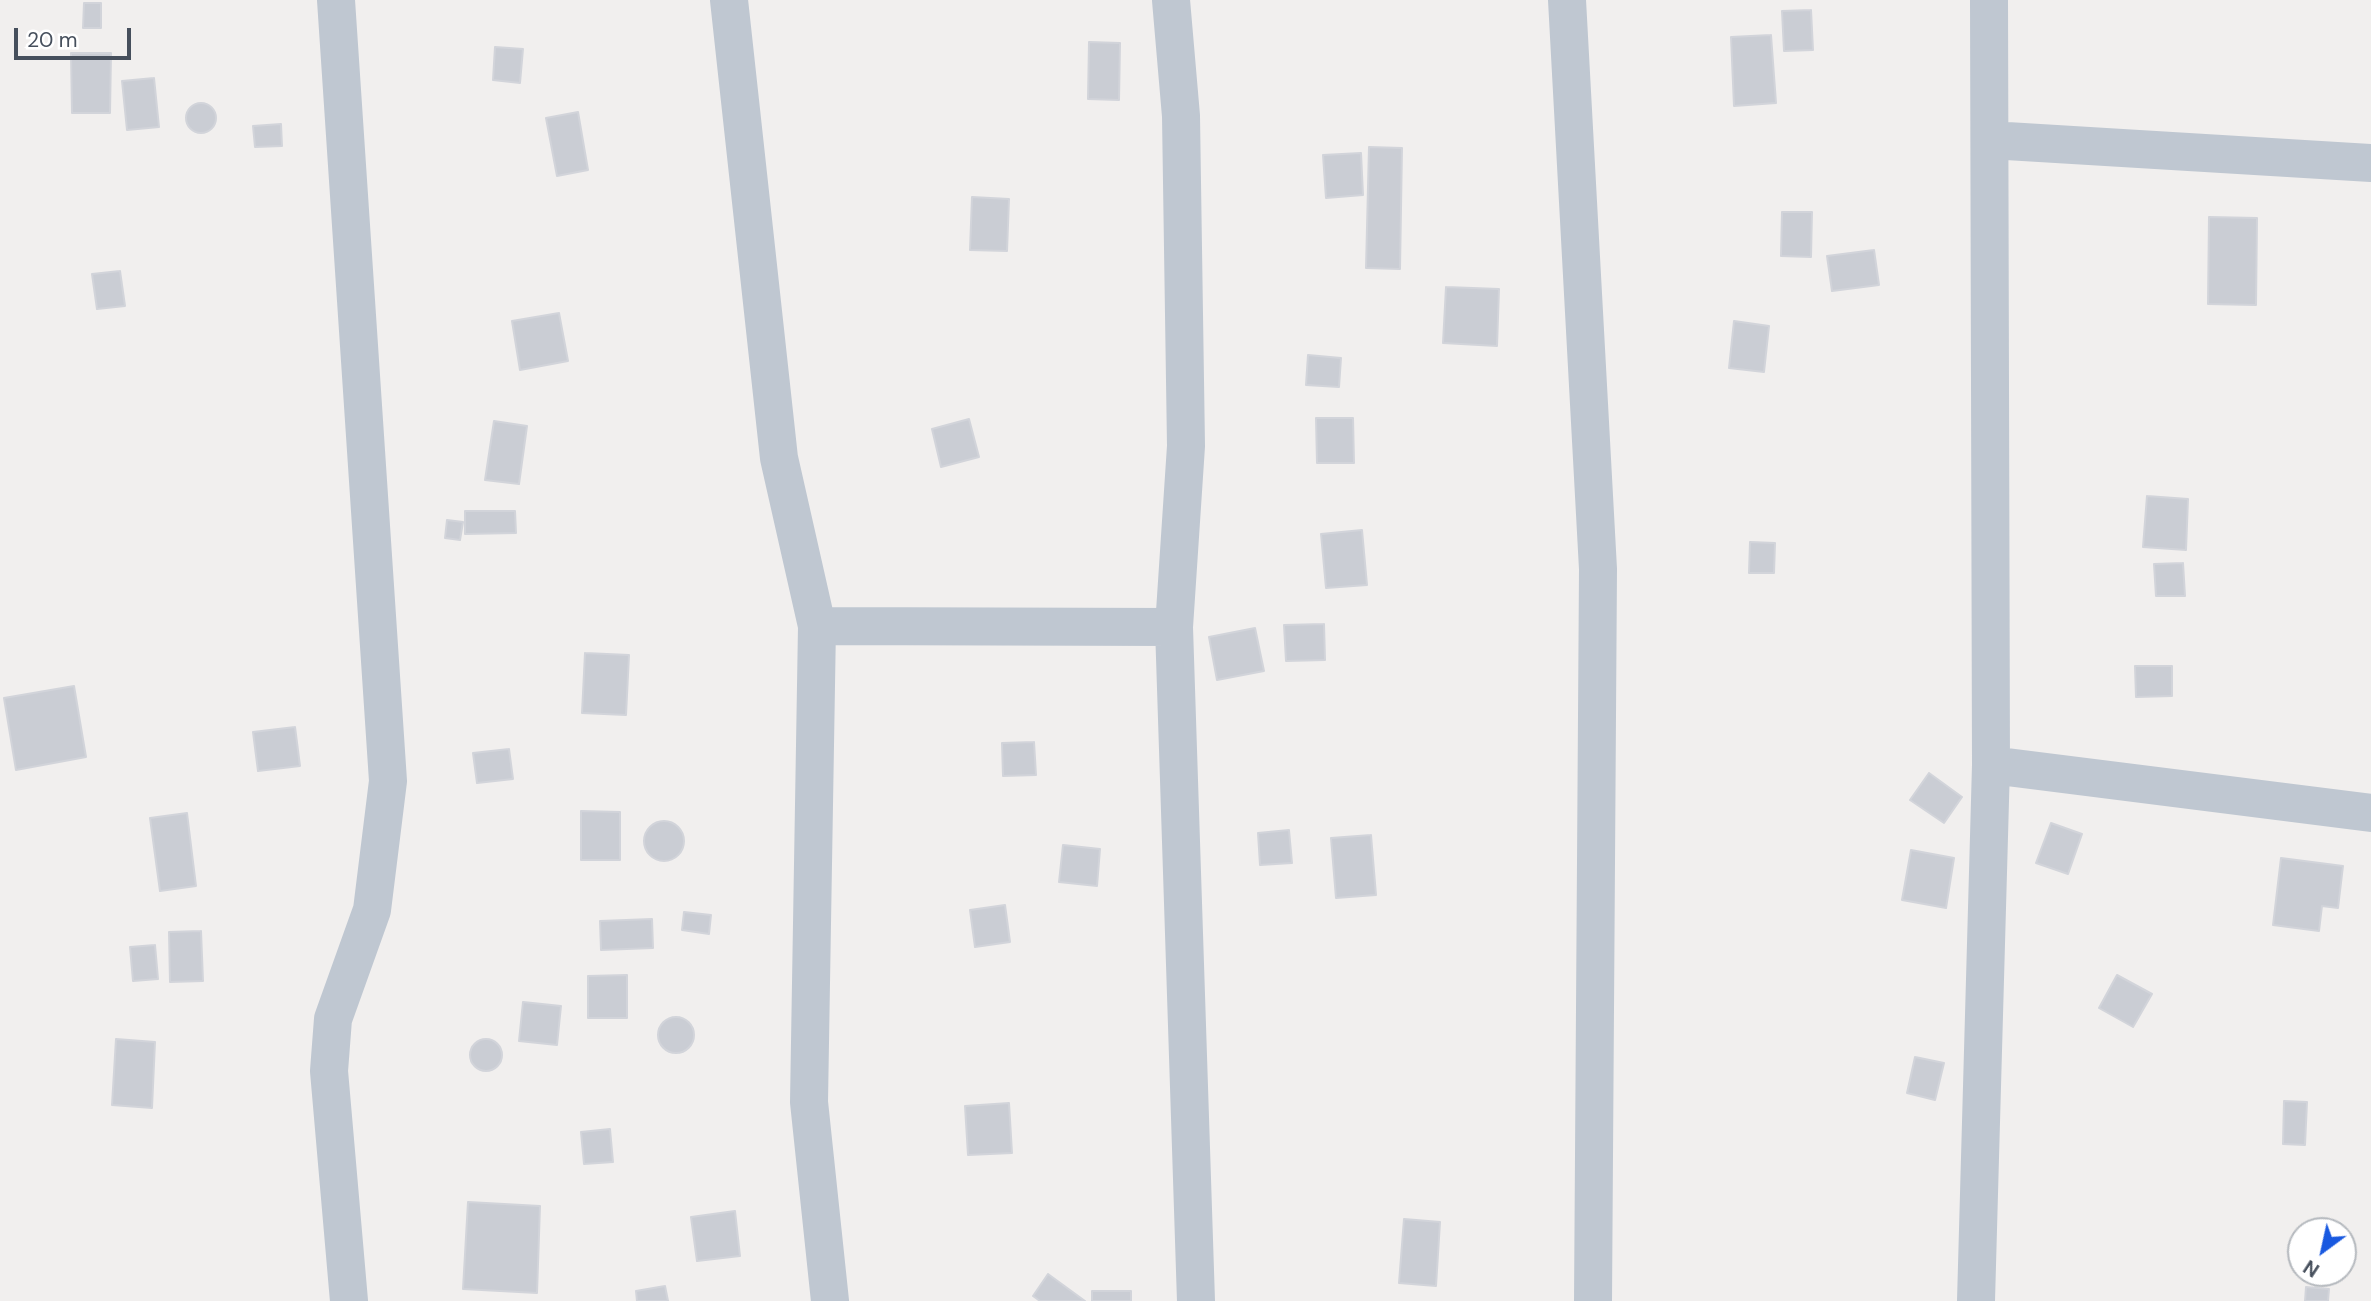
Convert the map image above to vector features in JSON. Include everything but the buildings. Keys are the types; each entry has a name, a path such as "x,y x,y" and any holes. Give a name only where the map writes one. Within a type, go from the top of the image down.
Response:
{"street":[{"path":"336,0 388,781 372,910 333,1019 330,1058 349,1301"},
{"path":"1171,0 1181,116 1186,446 1174,627 1196,1301"},
{"path":"1567,0 1598,569 1593,1301"},
{"path":"1976,1301 1991,765 1989,0"},
{"path":"725,2 779,458 817,625 809,1102 830,1301"},
{"path":"1990,140 2371,163"},
{"path":"817,625 1174,627"},
{"path":"1991,765 2371,813"}]}
